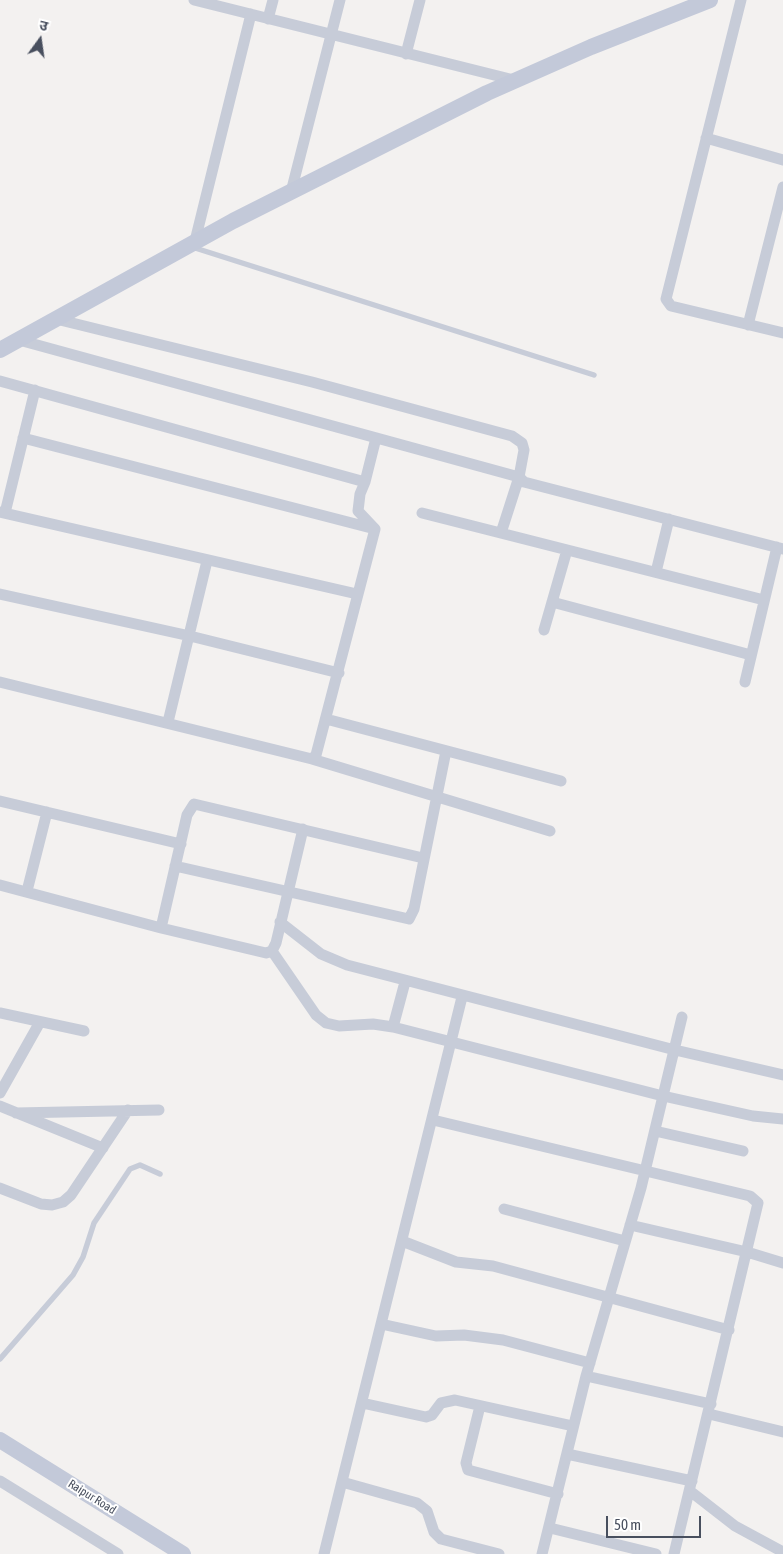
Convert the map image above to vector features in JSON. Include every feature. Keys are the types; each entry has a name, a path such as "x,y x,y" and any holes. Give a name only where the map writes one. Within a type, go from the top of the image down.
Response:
{"street":[{"path":"268,19 273,0"},
{"path":"291,192 340,0"},
{"path":"406,54 420,0"},
{"path":"0,350 192,243 514,80 710,0"},
{"path":"741,0 666,299 670,306 783,333"},
{"path":"201,1 330,36 514,80"},
{"path":"192,243 251,14"},
{"path":"706,138 783,160"},
{"path":"748,325 783,187"},
{"path":"56,319 312,382 512,436 522,443 524,450 519,477 501,533"},
{"path":"19,340 519,477 529,483 780,548 764,600 745,682"},
{"path":"0,381 365,482"},
{"path":"35,390 2,512 207,561 357,594"},
{"path":"23,438 375,529"},
{"path":"375,529 358,511 360,494 365,482 376,438"},
{"path":"422,513 764,600"},
{"path":"656,572 669,519"},
{"path":"312,759 316,755 326,720 375,529"},
{"path":"544,630 567,550"},
{"path":"168,722 207,561"},
{"path":"0,594 190,636 338,673"},
{"path":"552,602 751,655"},
{"path":"0,682 312,759 550,831"},
{"path":"326,720 561,781"},
{"path":"176,866 408,919 413,915 446,751"},
{"path":"0,801 180,844"},
{"path":"161,928 187,815 194,804 424,858"},
{"path":"27,891 47,812"},
{"path":"304,829 272,951 316,1015 326,1023 339,1026 374,1024 393,1026 663,1096 736,1112 783,1119"},
{"path":"0,885 161,928 260,952 272,951"},
{"path":"280,922 333,961 462,997 783,1075"},
{"path":"393,1026 405,982"},
{"path":"324,1554 462,997"},
{"path":"0,1013 84,1031"},
{"path":"542,1554 550,1528 586,1376 646,1172 682,1017"},
{"path":"0,1093 40,1022"},
{"path":"0,1106 103,1148"},
{"path":"0,1188 41,1204 52,1205 63,1202 70,1195 128,1110"},
{"path":"16,1113 159,1110"},
{"path":"433,1120 755,1199 757,1209 674,1554"},
{"path":"655,1131 742,1151"},
{"path":"504,1209 625,1241"},
{"path":"630,1225 783,1261"},
{"path":"402,1241 439,1257 456,1262 493,1266 608,1299 729,1330"},
{"path":"381,1324 436,1336 464,1336 503,1340 590,1363"},
{"path":"586,1376 710,1409 783,1432"},
{"path":"362,1403 426,1417 448,1400 573,1426"},
{"path":"480,1406 466,1463 468,1470 558,1494"},
{"name":"Raipur Road","path":"0,1440 183,1554"},
{"path":"567,1454 691,1486 734,1526 783,1552"},
{"path":"0,1481 118,1554"},
{"path":"342,1482 417,1503 427,1511 434,1532 441,1539 498,1554"},
{"path":"550,1528 656,1554"}],"lane":[{"path":"192,243 594,374"},
{"path":"0,1359 73,1275 83,1257 94,1223 130,1169 140,1165 160,1174"}]}
